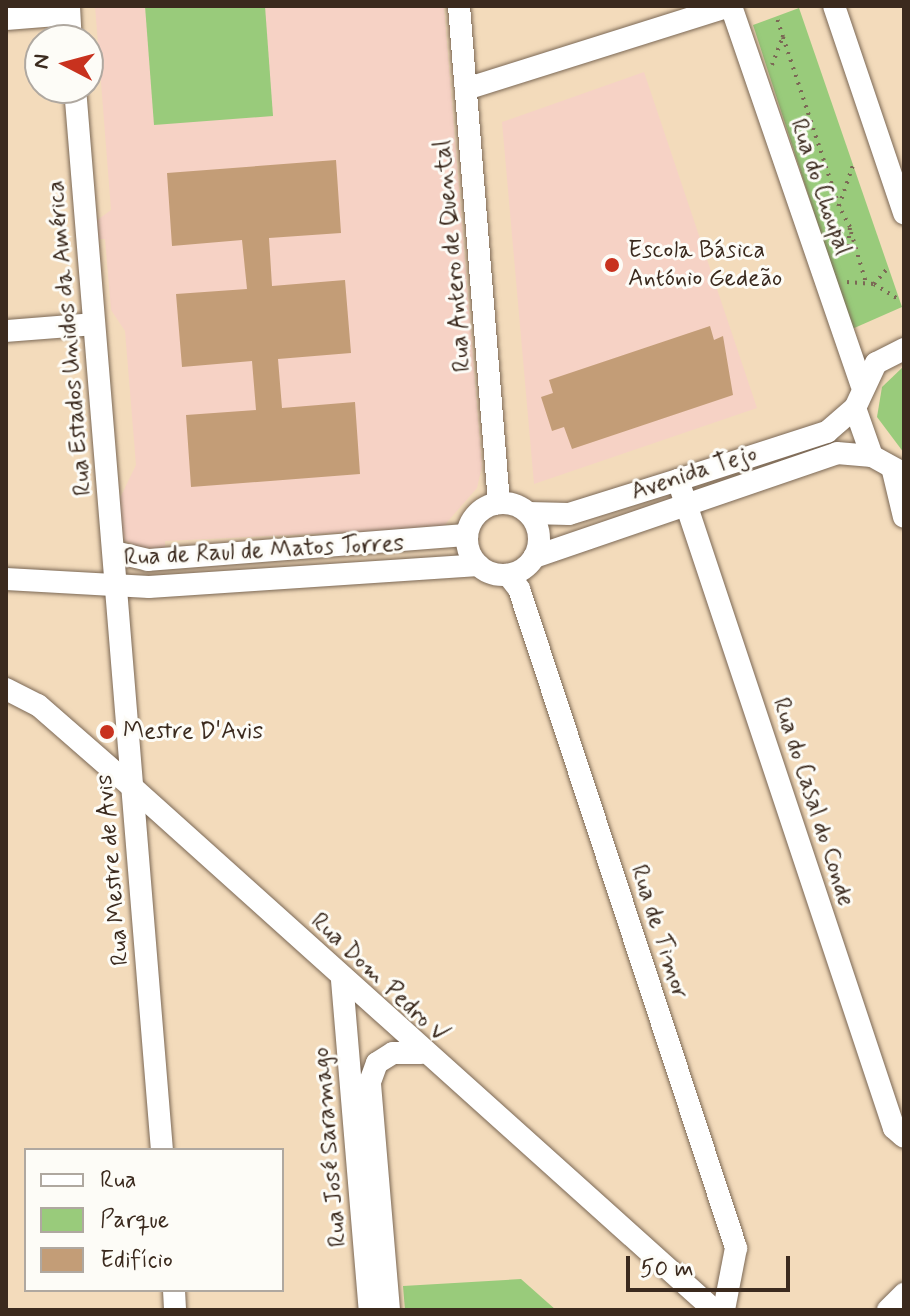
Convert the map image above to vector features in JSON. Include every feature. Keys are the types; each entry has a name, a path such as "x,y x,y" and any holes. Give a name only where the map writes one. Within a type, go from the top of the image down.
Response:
{"street":[{"name":"Rua Antero de Quental","path":"459,6 499,503"},
{"path":"466,89 730,6"},
{"name":"Rua do Choupal","path":"730,6 861,384"},
{"path":"834,6 904,213"},
{"path":"6,19 69,10"},
{"name":"Rua Estados Unidos da América","path":"76,104 116,585"},
{"path":"6,331 94,324"},
{"path":"904,349 876,363 861,384 855,408 872,456 898,472 904,517"},
{"name":"Avenida Tejo","path":"528,513 569,514 678,480 827,432 855,408"},
{"name":"Avenida Tejo","path":"534,557 837,453 872,456"},
{"name":"Rua do Casal do Conde","path":"678,480 894,1128 904,1137"},
{"path":"499,503 528,513 537,526 534,557 508,575 478,565 467,535 483,508 499,503"},
{"name":"Rua de Raul de Matos Torres","path":"114,552 148,560 467,535"},
{"name":"Rua de Raul de Matos Torres","path":"6,579 116,585 478,565"},
{"name":"Rua de Timor","path":"508,575 519,589 736,1248 724,1310"},
{"name":"Rua Mestre de Avis","path":"116,585 162,1148"},
{"name":"Rua Dom Pedro V","path":"6,689 38,705 132,787 421,1053 714,1310"},
{"name":"Rua José Saramago","path":"342,980 370,1310"},
{"name":"Rua José Saramago","path":"389,1310 370,1082 377,1063 393,1053 421,1053"},
{"path":"888,1310 904,1294"}],"path":[{"path":"776,16 839,206 850,227 866,283"},
{"path":"768,70 783,37"},
{"path":"839,206 853,165"},
{"path":"829,258 848,246 850,227"},
{"path":"874,284 888,268"},
{"path":"836,281 874,284 900,300"}],"shaded area":[{"path":"95,6 444,6 482,466 477,488 442,528 165,541 165,550 147,551 124,540 118,502 136,465 125,331 111,310 105,239 97,239 96,221 111,210 103,104 104,24 96,24"},
{"name":"Escola Básica António Gedeão","path":"644,72 757,408 534,484 502,122"}],"green space":[{"path":"145,6 265,6 273,116 154,125"},
{"path":"799,8 902,307 852,329 753,25"},
{"path":"904,366 904,453 877,417 882,387"},
{"path":"521,1279 556,1310 405,1310 403,1286"}],"building":[{"path":"336,160 341,233 269,238 272,286 345,280 351,353 278,359 282,408 355,402 360,474 191,487 186,415 256,410 252,361 182,367 176,294 247,289 242,240 172,246 167,173"},
{"path":"710,326 714,340 723,336 733,395 572,449 564,427 552,431 541,397 553,393 549,380"}],"place":[{"name":"Escola Básica António Gedeão","path":"612,265"},
{"name":"Mestre D'Avis","path":"107,732"}]}
